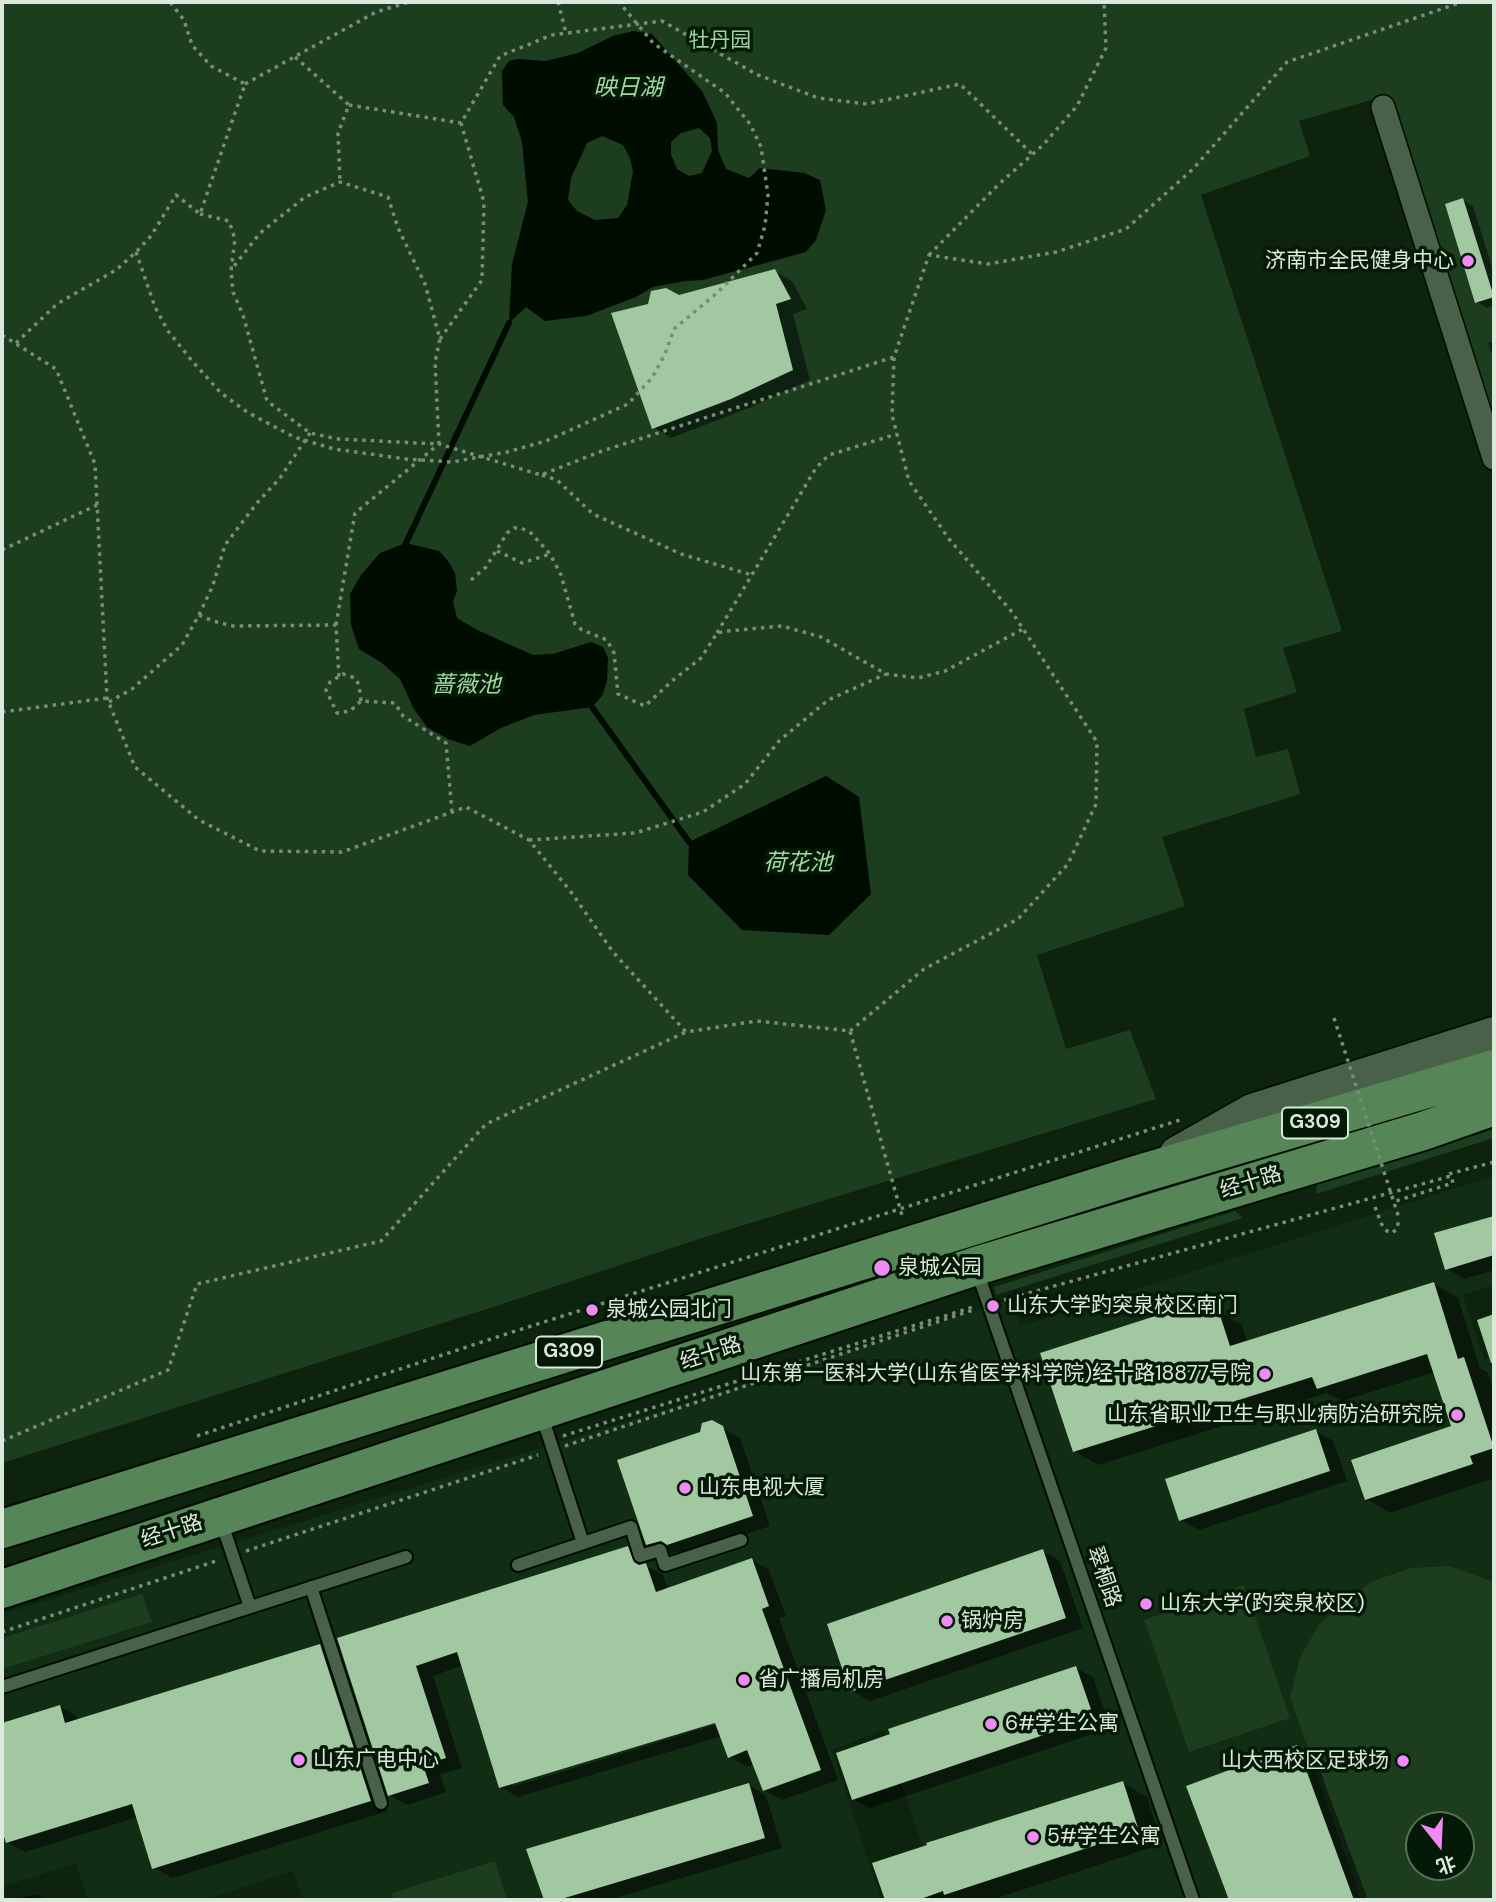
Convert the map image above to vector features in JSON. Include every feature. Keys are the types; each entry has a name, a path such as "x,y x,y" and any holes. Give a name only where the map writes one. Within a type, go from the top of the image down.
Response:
{"highway":[{"name":"经十路","path":"2,1529 1136,1175 1494,1069"},
{"name":"经十路","path":"2,1588 219,1517 548,1433 976,1266 1423,1131 1494,1106"}],"main road":[{"name":"经十路","path":"1136,1175 1252,1110 1494,1033"},
{"name":"经十路","path":"1423,1131 1494,1114"}],"street":[{"path":"1383,107 1494,458"}],"lane":[{"name":"翠桐路","path":"976,1266 1193,1900"},
{"path":"548,1433 583,1543"},
{"path":"219,1517 250,1607"},
{"path":"518,1565 631,1527 640,1556 660,1550 665,1565 741,1539"},
{"path":"2,1687 406,1557"},
{"path":"311,1587 381,1803"}],"path":[{"path":"170,2 184,20 192,46 211,66 245,84"},
{"path":"200,214 245,84 376,12 409,2"},
{"path":"558,2 566,33"},
{"path":"136,252 155,307 168,331 220,393 247,412 294,437 334,449 452,462 507,452 546,441 628,404 652,378 674,329 718,293 757,253 765,226 768,195 761,147 750,124 724,93 653,43 620,2"},
{"path":"2,1441 168,1370 197,1284 381,1241 486,1124 686,1032 757,1021 850,1031 924,970 1018,919 1068,864 1096,804 1097,742 1023,629 949,539 909,481 892,415 894,357 929,255 1077,106 1106,48 1104,2"},
{"path":"929,255 988,264 1056,252 1126,229 1193,169 1287,62 1462,2"},
{"path":"440,444 435,362 440,339 482,280 484,202 461,123 500,56 552,35 662,21 758,75 818,98 867,104 960,84 1032,154"},
{"path":"295,57 349,105 461,123"},
{"path":"341,182 338,133 349,105"},
{"path":"231,270 260,233 305,197 341,182 388,197 398,228 425,284 440,339"},
{"path":"15,343 57,304 116,270 136,252 151,236 176,195 200,214 229,221 234,239 231,270 233,292 243,315 267,401 310,432 338,439 440,444 541,475 557,481 593,514 681,554 752,575"},
{"path":"2,335 56,369 95,464 108,700 135,767 199,820 260,851 342,852 466,807 529,841 571,892 614,952 686,1032"},
{"path":"541,475 602,451 894,357"},
{"path":"2,712 108,700 132,689 182,645 213,585 225,545 280,478 310,432"},
{"path":"471,580 486,566 514,528 521,527 531,533 550,554 561,575 575,624 582,630 607,640 614,653 618,694 645,706 701,658 816,468 828,454 897,434"},
{"path":"339,677 336,625 355,513 440,444"},
{"path":"2,550 97,505"},
{"path":"497,551 522,562 550,554"},
{"path":"199,615 233,625 336,625"},
{"path":"717,633 742,628 782,626 821,637 886,674 918,678 945,671 1023,629"},
{"path":"361,701 359,685 355,678 343,674 330,682 326,690 337,713 350,711 361,701 395,703 402,716 446,743 452,812"},
{"path":"529,841 635,834 703,811 745,784 779,741 828,700 886,674"},
{"path":"1334,1018 1399,1218 1397,1229 1392,1233 1385,1230 1375,1207"},
{"path":"850,1031 912,1245"},
{"path":"1344,1062 1356,1057"},
{"path":"190,1438 489,1339 1191,1116"},
{"path":"2,1632 233,1556 548,1433 990,1303 1494,1162"},
{"path":"548,1433 990,1303 1451,1176 1453,1183 1393,1202"}],"shaded area":[{"path":"1494,1176 1494,1285 1463,1295 1484,1359 1493,1358 1494,1361 1494,1387 1491,1389 1494,1398 1494,1900 941,1900 883,1730 832,1750 881,1900 303,1900 293,1871 204,1900 88,1900 76,1863 2,1887 2,1614 722,1392 1012,1299 1020,1326"}],"green space":[{"name":"牡丹园","path":"2,2 1494,2 1494,427 1388,95 1299,121 1310,156 1201,195 1342,631 1283,648 1297,692 1244,709 1256,757 1288,749 1300,794 1162,837 1185,906 1037,955 1066,1049 1130,1030 1156,1099 708,1236 2,1463"},
{"path":"1494,1129 1494,1138 1316,1194 1317,1184"},
{"path":"1235,1211 1243,1218 996,1295 994,1287"},
{"name":"山大西校区足球场","path":"1450,1566 1494,1582 1494,1900 1361,1900 1290,1697 1300,1657 1319,1625 1344,1601 1373,1581 1411,1568"},
{"path":"1244,1585 1290,1718 1189,1752 1144,1620"},
{"path":"142,1594 152,1622 2,1669 2,1638"},
{"path":"495,1861 507,1900 394,1900 392,1893"}],"water":[{"name":"映日湖","path":"633,31 652,34 702,91 717,123 718,150 726,169 749,178 760,168 804,173 820,180 826,210 816,240 806,252 703,280 653,287 636,297 586,316 545,321 526,307 509,323 512,264 528,202 522,142 514,117 503,105 502,71 509,61 546,61 578,53 613,36","holes":["699,128 710,138 712,151 702,173 689,176 677,169 671,154 671,142 681,133","602,136 623,145 633,171 627,205 618,218 595,220 577,211 568,200 571,178 587,143"]},
{"name":"蔷薇池","path":"406,543 439,551 448,561 455,573 457,591 453,602 457,618 477,630 533,655 553,654 591,642 603,647 608,658 607,681 602,696 592,707 534,715 501,728 470,746 448,739 427,727 414,709 400,679 382,663 359,649 351,625 350,594 361,575 380,553"},
{"name":"荷花池","path":"826,776 859,797 871,894 829,935 742,930 688,875 689,842"}],"building":[{"path":"1463,198 1494,297 1475,303 1445,204"},
{"path":"775,269 791,299 776,304 793,370 731,399 652,429 611,313 648,304 651,291 666,288 679,295"},
{"path":"1494,1216 1494,1255 1445,1270 1434,1233"},
{"path":"1434,1282 1458,1359 1464,1357 1494,1448 1470,1456 1473,1464 1365,1500 1351,1460 1451,1426 1427,1354 1317,1389 1312,1377 1073,1452 1040,1353 1199,1302 1218,1309 1230,1346"},
{"path":"1494,1314 1494,1362 1491,1363 1477,1320"},
{"name":"山东电视大厦","path":"712,1420 723,1426 753,1516 667,1545 661,1541 646,1545 617,1460 700,1432 702,1423"},
{"path":"1316,1429 1330,1471 1179,1521 1165,1479"},
{"path":"628,1546 634,1562 639,1565 646,1563 656,1592 752,1558 769,1606 762,1609 821,1770 763,1791 747,1750 728,1758 715,1723 499,1788 457,1652 416,1666 446,1758 423,1765 429,1783 388,1796 337,1638"},
{"name":"锅炉房","path":"1043,1549 1066,1618 850,1692 827,1624"},
{"path":"320,1644 371,1801 152,1869 132,1804 6,1843 2,1830 2,1723 60,1705 65,1723"},
{"name":"6#学生公寓","path":"1076,1666 1094,1718 852,1800 836,1753 890,1734 888,1729"},
{"path":"1297,1745 1354,1900 1229,1900 1186,1786"},
{"name":"5#学生公寓","path":"1123,1781 1139,1831 944,1895 943,1891 918,1900 885,1900 872,1863 927,1845 926,1843"},
{"path":"749,1783 765,1838 558,1900 544,1900 526,1849"}],"waterway":[{"path":"406,543 509,323"},
{"path":"592,707 689,842"}],"place":[{"name":"济南市全民健身中心","path":"1468,261"},
{"name":"泉城公园","path":"882,1268"},
{"name":"山东大学趵突泉校区南门","path":"993,1306"},
{"name":"泉城公园北门","path":"592,1310"},
{"name":"山东第一医科大学(山东省医学科学院)经十路18877号院","path":"1265,1374"},
{"name":"山东省职业卫生与职业病防治研究院","path":"1457,1415"},
{"name":"山东电视大厦","path":"685,1488"},
{"name":"山东大学(趵突泉校区)","path":"1146,1604"},
{"name":"锅炉房","path":"947,1621"},
{"name":"省广播局机房","path":"744,1680"},
{"name":"6#学生公寓","path":"991,1724"},
{"name":"山东广电中心","path":"299,1760"},
{"name":"山大西校区足球场","path":"1403,1761"},
{"name":"5#学生公寓","path":"1033,1837"}]}
